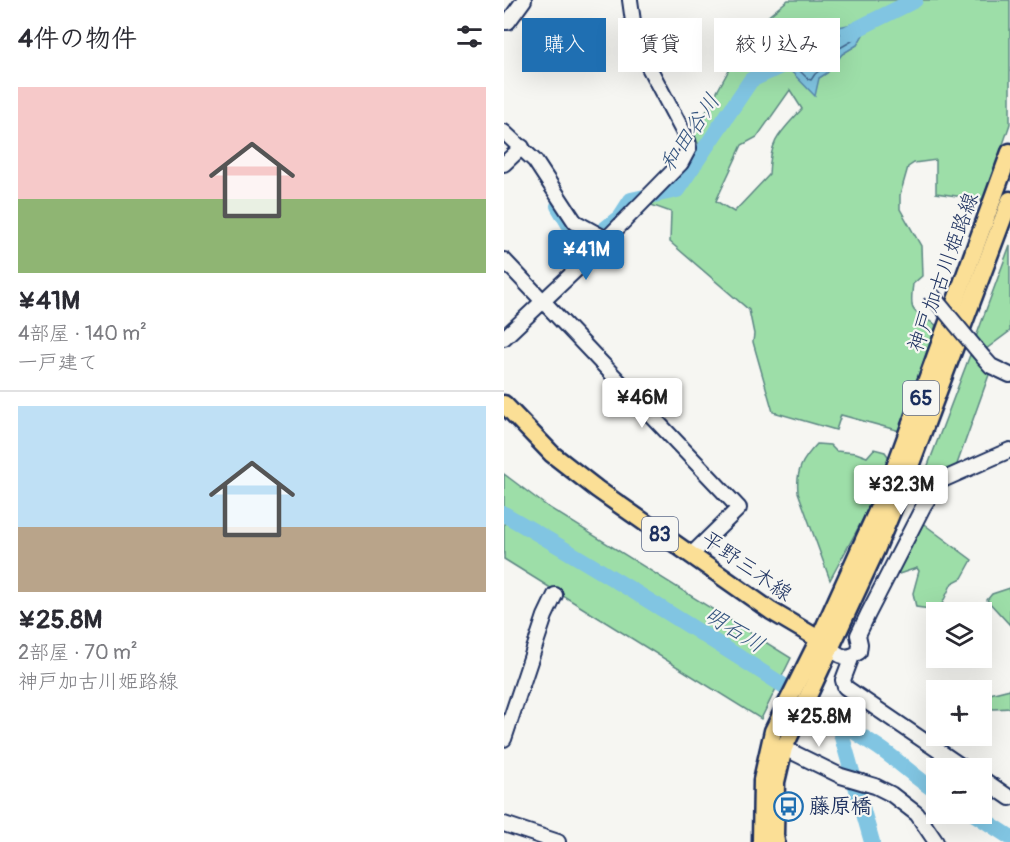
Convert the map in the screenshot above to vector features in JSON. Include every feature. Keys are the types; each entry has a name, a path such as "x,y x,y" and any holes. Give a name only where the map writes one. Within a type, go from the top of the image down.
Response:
{"main road":[{"name":"神戸加古川姫路線","path":"761,842 762,780 824,643 891,480 1010,152"},
{"name":"神戸加古川姫路線","path":"824,643 876,550 920,442 1010,200"},
{"name":"平野三木線","path":"504,404 552,454 597,489 771,611 824,643"},
{"name":"神戸加古川姫路線","path":"776,842 776,782 781,740"}],"street":[{"path":"504,22 508,22 524,0"},
{"path":"504,338 681,163 689,148 688,141 672,108 636,43 630,0"},
{"path":"504,132 535,160 575,222 606,238"},
{"path":"504,164 522,147"},
{"path":"504,260 739,508 691,555"},
{"path":"930,293 991,366 1010,375"},
{"path":"824,643 837,655 845,658 852,657 859,652 858,635 924,505 940,481 1010,450"},
{"path":"504,739 545,616 555,596"},
{"path":"852,657 843,680 845,687 949,758"},
{"path":"781,740 841,776 891,794 917,814 936,842"},
{"path":"992,786 1010,798"},
{"path":"504,824 558,842"}],"green space":[{"path":"788,0 1010,0 1010,124 984,200 936,193 936,160 914,163 908,167 900,195 900,209 921,246 922,276 913,284 912,306 917,313 936,325 900,431 841,415 836,430 773,412 753,342 754,334 749,310 670,242 671,212 651,205 701,150 694,134 728,72 818,72 819,78 828,72 840,72 840,57 857,45 869,24 861,21 845,28 840,27 840,18 766,18","holes":["790,90 802,109 777,138 771,153 769,175 734,212 716,201 742,145 757,137"]},
{"path":"1010,245 1010,331 986,349 976,337"},
{"path":"970,355 990,372 956,467 929,491 919,489"},
{"path":"817,444 830,445 836,451 856,453 867,457 874,449 885,452 890,459 864,517 830,580 798,492 801,466"},
{"path":"504,474 548,507 791,658 761,719 504,559"},
{"path":"921,522 972,560 962,578 952,583 943,602 926,602 926,608 916,607 913,593 919,571 917,568 896,575"},
{"path":"1010,588 1010,625 992,605 992,602 987,600 992,594"},
{"path":"1010,689 1010,708 992,709 992,694"}],"water":[{"path":"868,21 869,24 857,45 840,57 840,27"},
{"path":"792,72 828,72 819,78 815,96"}],"waterway":[{"name":"和田谷川","path":"849,33 915,0"},
{"name":"和田谷川","path":"558,206 577,238 591,240 620,217 631,200 677,190 751,80 768,72"},
{"name":"明石川","path":"504,514 646,599 786,687 878,747 926,784"},
{"path":"838,723 872,842"},
{"name":"明石川","path":"990,824 1010,837"}],"place":[{"name":"藤原橋","path":"788,806"}]}
